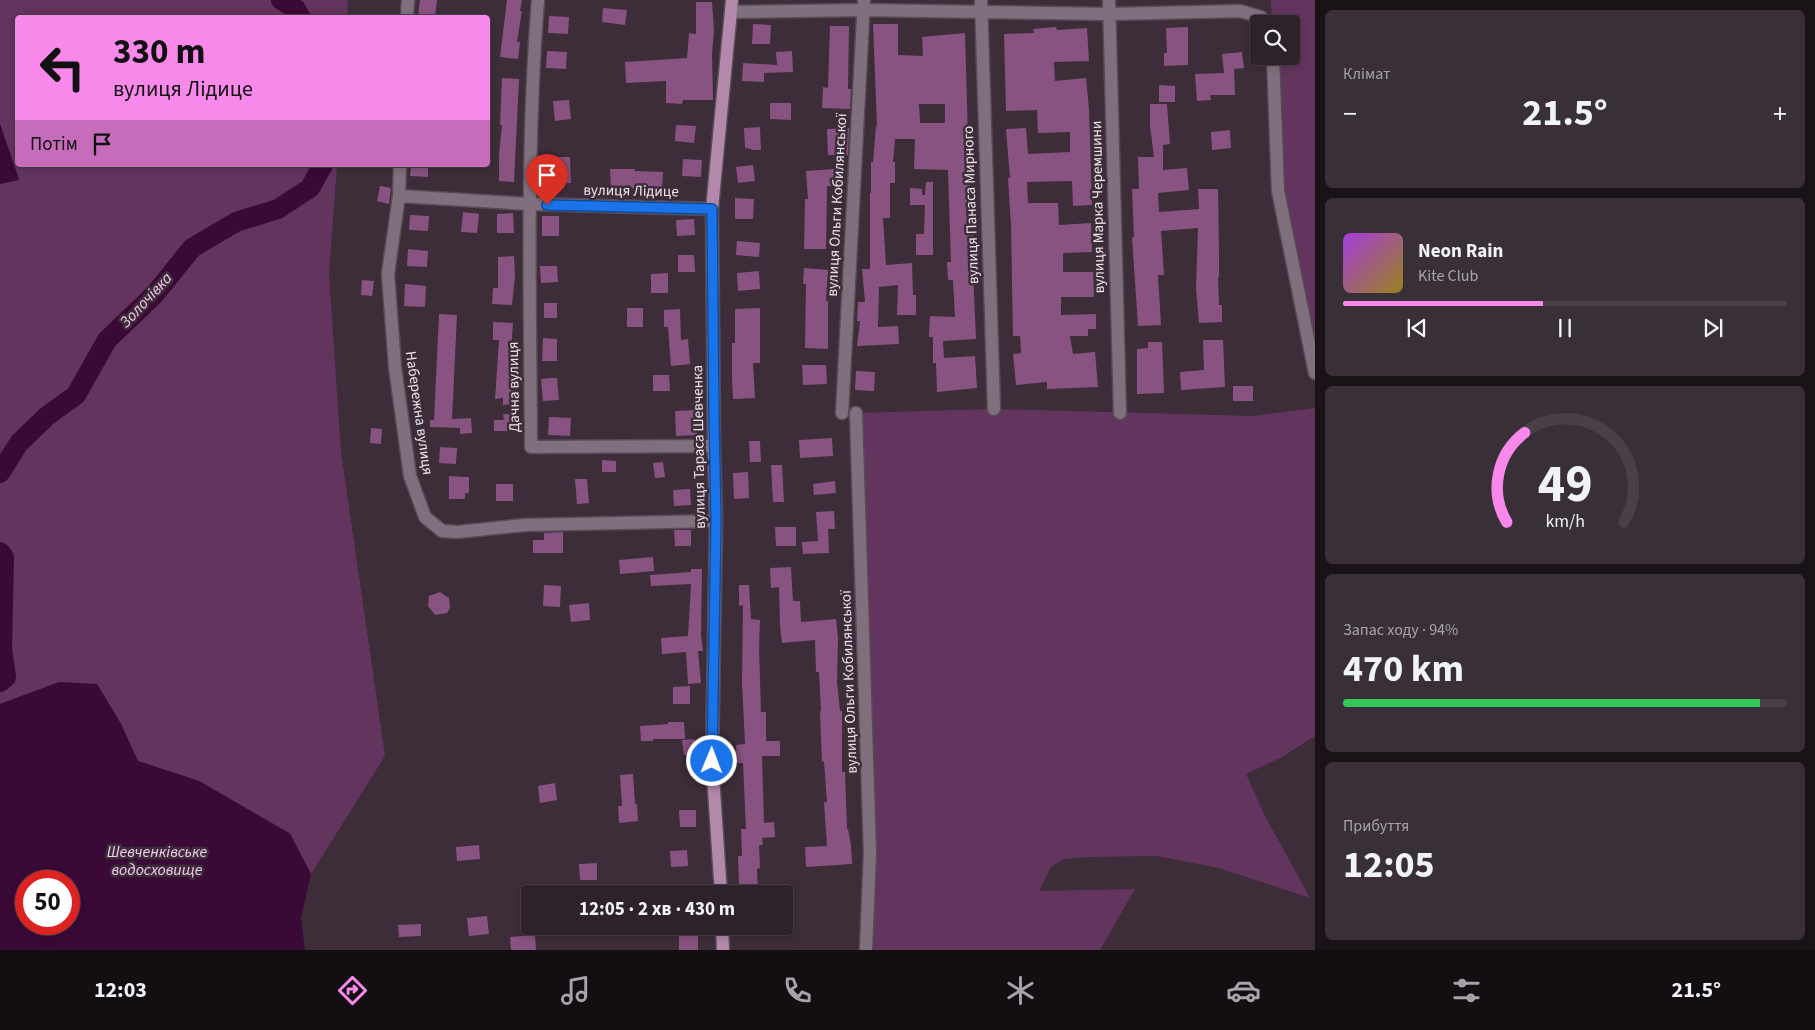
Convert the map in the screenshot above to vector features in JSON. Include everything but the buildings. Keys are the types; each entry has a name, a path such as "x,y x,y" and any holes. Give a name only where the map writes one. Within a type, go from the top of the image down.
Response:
{"main road":[{"name":"вулиця Тараса Шевченка","path":"720,885 712,761 716,521 712,209 732,6"},
{"path":"722,935 723,950"}],"street":[{"path":"407,15 408,0"},
{"path":"529,204 534,42 538,0"},
{"name":"вулиця Марка Черемшини","path":"1109,0 1120,413"},
{"name":"вулиця Ольги Кобилянської","path":"842,412 864,5"},
{"path":"732,6 981,6 1110,14 1240,11 1254,15"},
{"name":"вулиця Панаса Мирного","path":"981,6 994,409"},
{"path":"1273,65 1278,191 1315,373"},
{"name":"Набережна вулиця","path":"400,167 399,196 388,274 395,366 410,476 425,517 442,531 458,532 524,525 716,521"},
{"name":"вулиця Лідице","path":"399,196 529,204 712,209"},
{"name":"Дачна вулиця","path":"529,204 531,447 714,446"},
{"name":"вулиця Ольги Кобилянської","path":"856,413 870,853 866,950"}],"shaded area":[{"path":"0,0 348,0 347,15 15,15 15,167 337,167 329,274 341,452 385,756 311,874 290,833 199,781 138,761 120,722 9,701 0,704 0,184 19,179 0,124"},
{"path":"1271,0 1315,0 1315,373 1278,191 1273,65 1300,65 1300,15 1272,15"},
{"path":"1315,408 1315,736 1282,757 1246,774 1264,814 1310,898 1219,868 1156,856 1064,859 1051,867 1039,891 1135,889 1100,950 866,950 856,413 994,409 1253,416"}],"water":[{"path":"0,124 19,180 0,184"},
{"name":"Шевченківське водосховище","path":"59,682 97,684 120,722 138,761 199,781 290,834 311,874 301,918 305,950 0,950 0,704"}],"waterway":[{"name":"Золочівка","path":"281,0 296,9 299,15"},
{"name":"Золочівка","path":"0,473 19,443 47,416 76,395 107,340 155,294 192,248 236,222 278,209 310,188 322,167"},
{"name":"Золочівка","path":"0,552 4,557 2,649 6,677 0,682"}],"route":[{"path":"547,205 712,209 716,521 712,761"}]}
